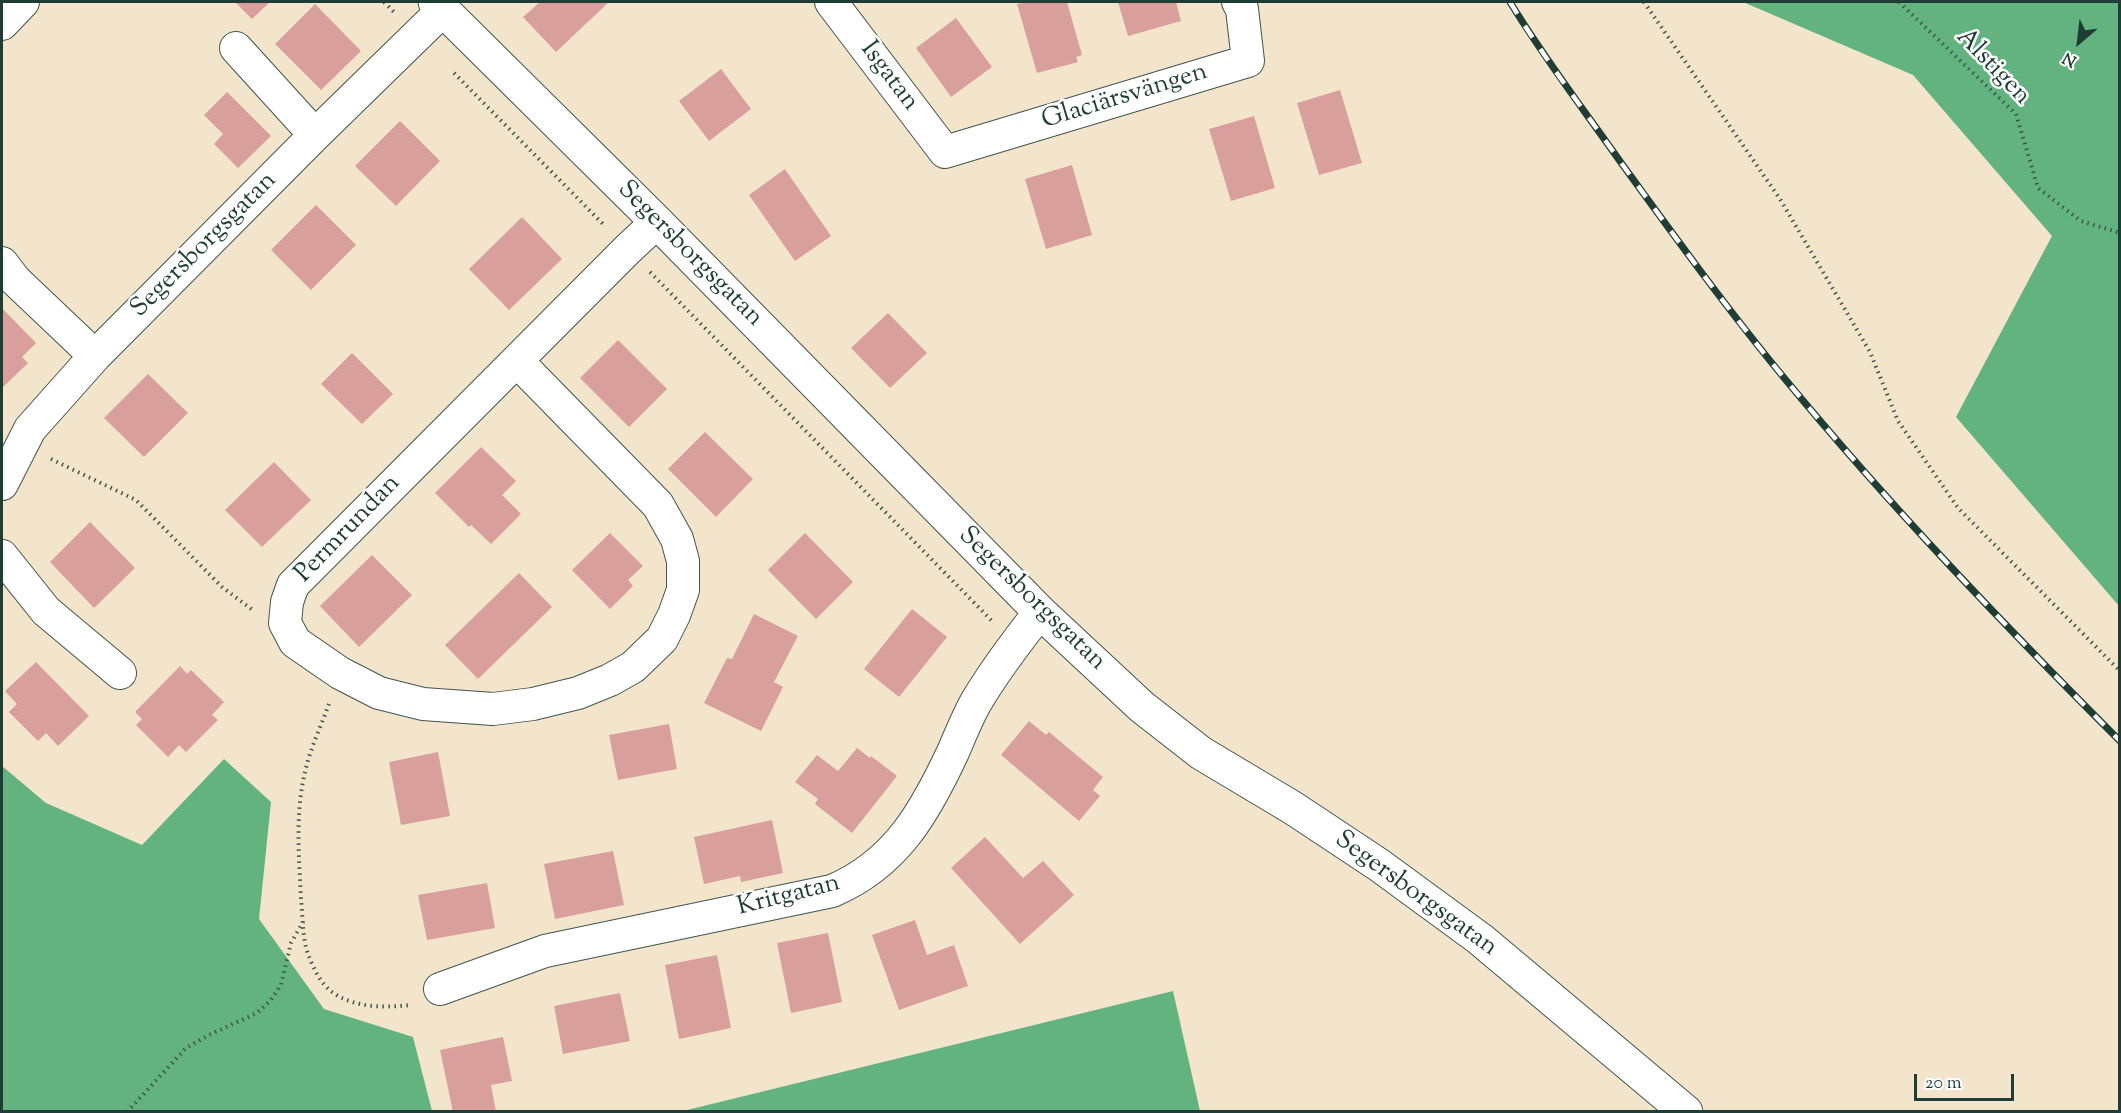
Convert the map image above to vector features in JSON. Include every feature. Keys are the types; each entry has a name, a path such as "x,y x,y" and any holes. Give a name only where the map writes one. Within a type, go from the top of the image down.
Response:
{"street":[{"path":"2,24 23,2"},
{"name":"Isgatan","path":"831,2 945,152"},
{"name":"Glaciärsvängen","path":"945,152 1248,61 1242,9 1239,2"},
{"name":"Segersborgsgatan","path":"2,484 30,429 95,356 417,35 439,6 657,222 1040,612 1151,714 1201,753 1293,808 1379,865 1470,932 1686,1112"},
{"path":"236,48 315,135"},
{"name":"Permrundan","path":"285,623 287,602 293,585 657,222"},
{"path":"2,263 15,280 95,356"},
{"path":"285,623 295,642 340,673 378,693 423,704 493,709 578,693 610,680 633,667 662,639 683,590 683,561 677,539 658,505 517,362"},
{"path":"2,556 46,611 120,673"},
{"name":"Kritgatan","path":"440,989 545,951 832,891 854,882 883,860 912,828 937,787 975,703 1040,612"}],"path":[{"path":"384,2 1015,644"},
{"path":"1644,2 1780,199 1870,352 1898,420 1958,508 2120,671"},
{"name":"Alstigen","path":"1899,2 2016,114 2038,188 2081,221 2120,233"},
{"path":"21,444 136,500 222,587 246,606 267,618 285,623"},
{"path":"340,673 305,771 300,804 298,850 303,922 308,952 319,978 331,991 359,1004 390,1007 416,1004 440,989"},
{"path":"127,1112 186,1048 208,1035 257,1013 270,1001 280,985 291,942 303,922"}],"green space":[{"path":"1743,2 2119,2 2119,606 1956,417 2052,236 1913,75"},
{"path":"224,759 271,802 259,919 324,1009 413,1037 432,1111 2,1111 2,766 46,803 142,845"},
{"path":"1173,991 1200,1111 683,1111"}],"building":[{"path":"235,2 270,2 252,19"},
{"path":"540,2 609,2 556,52 523,17"},
{"path":"1067,2 1082,55 1076,57 1078,62 1037,73 1017,4"},
{"path":"1118,2 1176,2 1181,21 1128,36"},
{"path":"315,4 361,51 321,90 275,44"},
{"path":"956,18 992,67 951,97 916,48"},
{"path":"721,69 751,109 709,141 679,101"},
{"path":"1340,90 1362,163 1319,175 1297,103"},
{"path":"227,92 271,136 238,168 214,144 223,134 204,115"},
{"path":"1254,116 1275,188 1231,201 1209,129"},
{"path":"400,121 440,161 396,206 355,166"},
{"path":"1072,165 1092,235 1046,249 1025,179"},
{"path":"785,169 831,236 795,261 749,195"},
{"path":"316,205 356,245 311,290 271,250"},
{"path":"522,217 562,259 509,310 469,269"},
{"path":"2,308 36,343 22,357 28,363 2,388"},
{"path":"888,313 927,353 890,388 851,348"},
{"path":"618,340 667,389 629,427 580,378"},
{"path":"352,353 393,394 362,424 321,384"},
{"path":"148,374 188,413 144,457 104,418"},
{"path":"705,432 753,479 716,517 668,469"},
{"path":"481,447 516,481 502,495 521,514 491,544 471,525 469,527 435,493"},
{"path":"274,462 311,500 262,547 225,510"},
{"path":"90,522 135,568 94,608 50,562"},
{"path":"610,533 643,566 628,580 633,586 610,609 572,570"},
{"path":"805,533 853,582 816,619 768,570"},
{"path":"372,555 412,595 359,647 320,606"},
{"path":"519,573 552,607 478,679 445,645"},
{"path":"912,609 947,637 899,697 864,669"},
{"path":"754,614 798,636 774,682 783,687 761,731 704,703 727,658 732,659"},
{"path":"36,662 89,716 58,746 46,733 38,741 9,712 17,704 5,691"},
{"path":"180,666 187,674 191,670 224,702 212,715 218,720 186,752 179,745 168,757 136,725 142,719 135,712"},
{"path":"1029,721 1046,735 1049,732 1103,777 1093,790 1100,796 1079,821 1001,755"},
{"path":"669,724 677,769 618,780 609,735"},
{"path":"857,748 897,776 852,833 815,804 818,799 795,782 817,755 838,771"},
{"path":"438,752 450,816 401,825 389,762"},
{"path":"772,820 783,873 741,882 740,876 704,884 694,837"},
{"path":"985,837 1023,878 1043,861 1074,895 1020,944 951,868"},
{"path":"613,851 624,905 555,919 544,864"},
{"path":"487,883 495,928 427,940 418,895"},
{"path":"915,920 927,955 954,945 968,986 899,1010 872,935"},
{"path":"828,933 842,1002 791,1013 777,943"},
{"path":"717,955 731,1028 679,1039 665,965"},
{"path":"620,993 630,1041 563,1054 554,1006"},
{"path":"503,1037 512,1081 491,1085 496,1112 453,1112 440,1050"}],"railway":[{"path":"1510,2 1550,64 1642,191 1722,300 1785,379 1865,473 1948,564 2120,741"}]}
